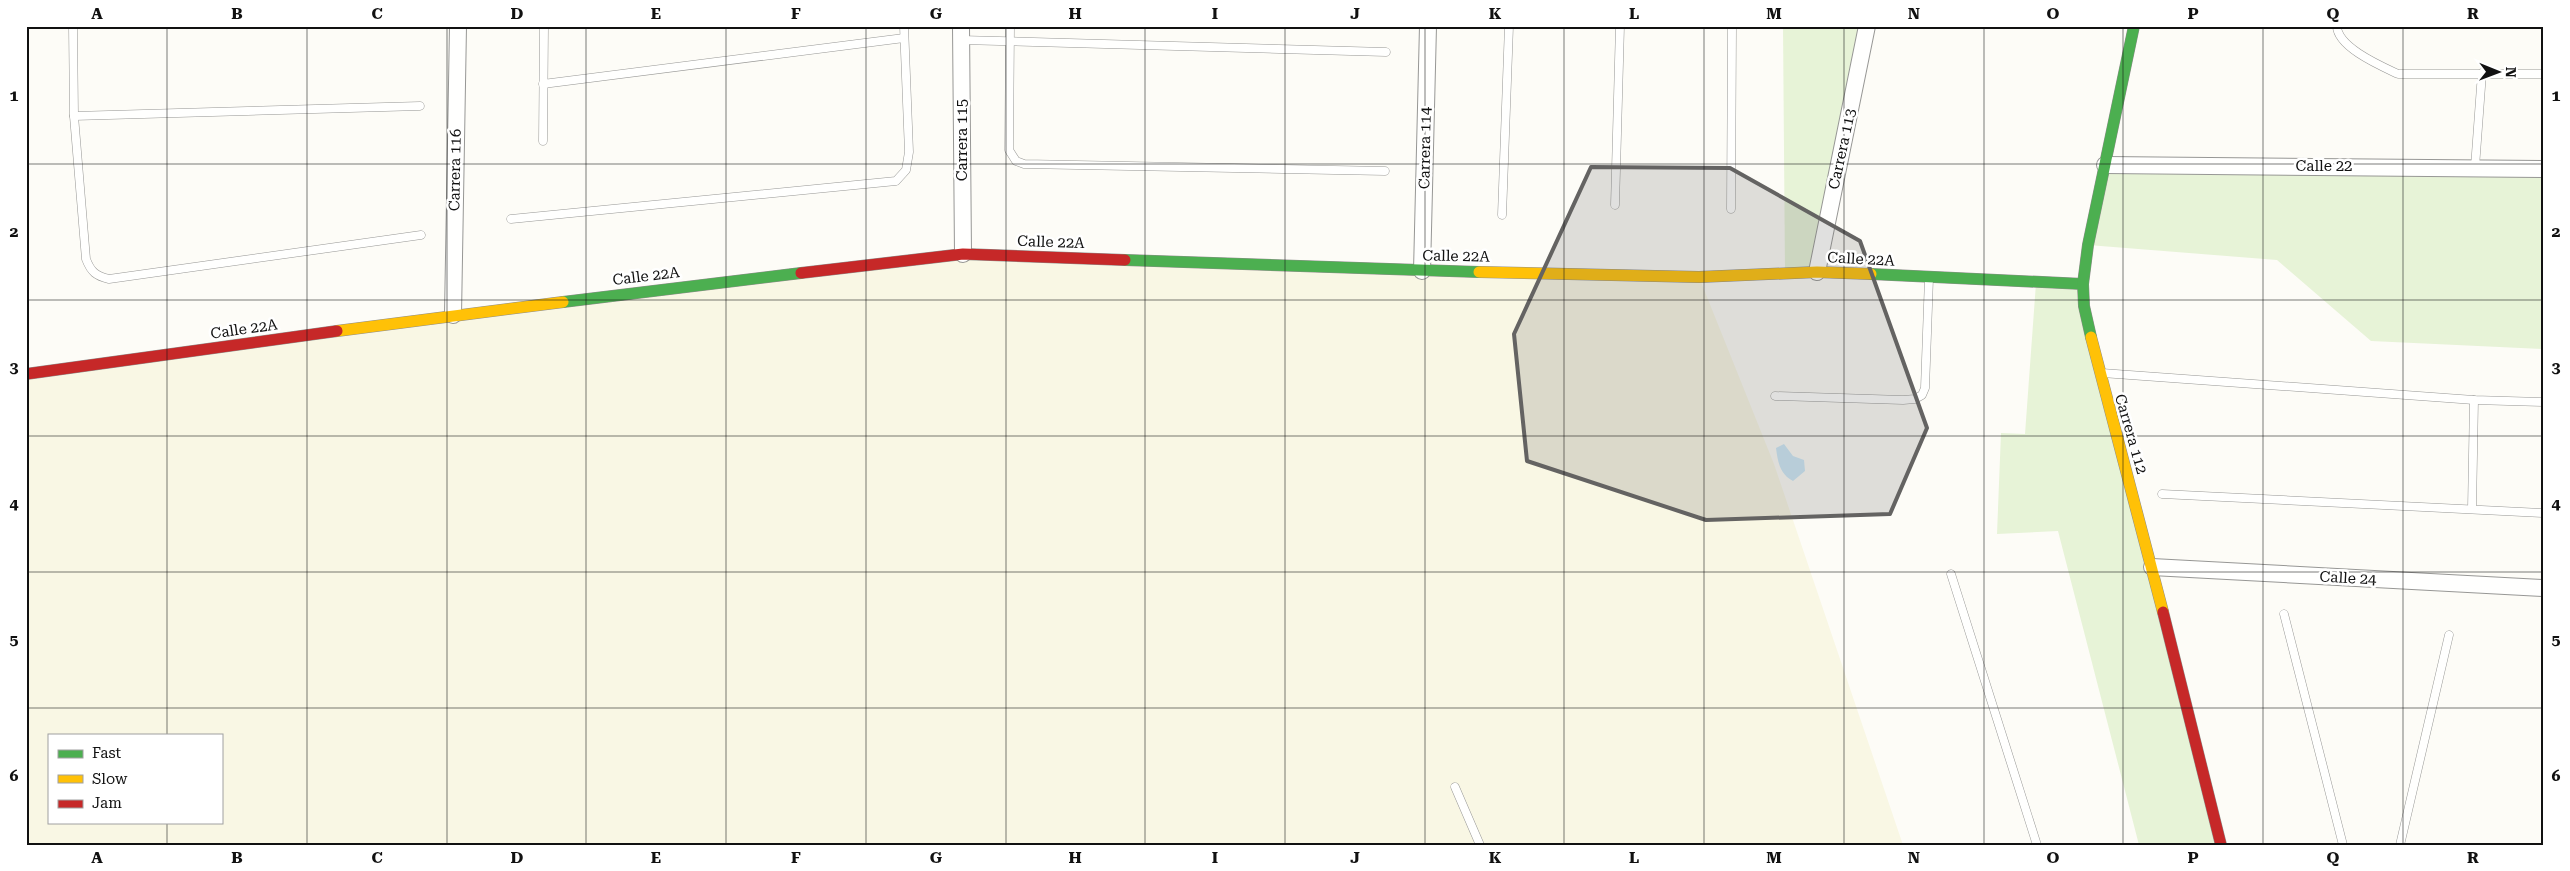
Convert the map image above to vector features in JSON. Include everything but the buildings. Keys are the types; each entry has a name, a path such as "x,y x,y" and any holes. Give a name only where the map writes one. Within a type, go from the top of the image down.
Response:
{"street":[{"name":"Carrera 116","path":"453,315 458,26"},
{"name":"Carrera 114","path":"1422,271 1428,26"},
{"name":"Carrera 113","path":"1817,272 1867,26"},
{"name":"Carrera 112","path":"2134,26 2082,284 2084,306 2098,372 2152,567 2222,845"},
{"name":"Carrera 115","path":"961,33 963,254"},
{"name":"Calle 22","path":"2105,165 2544,168"},
{"name":"Calle 22A","path":"26,374 453,315 963,254 1422,271 1699,277 1817,272 2082,284"},
{"name":"Calle 24","path":"2152,567 2544,588"}],"lane":[{"path":"73,26 74,116 86,259 90,269 97,276 109,279 422,235"},
{"path":"543,141 544,26"},
{"path":"512,219 896,181 906,170 909,152 904,26"},
{"path":"1010,26 1009,150 1016,161 1024,164 1385,171"},
{"path":"1502,215 1509,26"},
{"path":"1615,205 1620,26"},
{"path":"1731,209 1732,26"},
{"path":"2337,26 2337,32 2342,41 2378,65 2398,74 2544,74"},
{"path":"961,33 1010,41 1386,52"},
{"path":"543,84 904,38"},
{"path":"2475,167 2482,73"},
{"path":"74,116 420,106"},
{"path":"1775,396 1903,400 1915,399 1922,395 1925,388 1929,278"},
{"path":"2098,372 2474,400 2544,402"},
{"path":"2472,509 2474,400"},
{"path":"2162,494 2544,513"},
{"path":"1951,574 2037,845"},
{"path":"2284,614 2343,845"},
{"path":"2400,845 2449,635"},
{"path":"1455,787 1480,845"}],"highlighted area":[{"path":"1591,167 1730,168 1860,241 1927,428 1890,514 1706,520 1527,461 1514,334"}],"shaded area":[{"path":"963,254 1699,277 1774,464 1903,845 26,845 26,374"}],"green space":[{"path":"1783,26 1867,26 1817,272 1785,274"},
{"path":"2105,165 2544,169 2544,349 2371,341 2277,260 2088,245"},
{"path":"2036,283 2083,284 2221,845 2139,845 2058,531 1997,534 2001,433 2025,434"}],"water":[{"path":"1784,444 1793,456 1804,460 1805,471 1793,481 1785,475 1780,467 1776,448"}],"traffic: fast":[{"path":"2091,337 2084,306 2083,284 2088,245 2134,26"},
{"path":"1125,260 1479,272"},
{"path":"563,302 801,273"},
{"path":"1871,274 2083,284"}],"traffic: slow":[{"path":"1479,272 1699,277 1817,272 1871,274"},
{"path":"337,331 563,302"},
{"path":"2091,337 2163,612"}],"traffic: jam":[{"path":"801,273 963,254 1125,260"},
{"path":"26,374 337,331"},
{"path":"2163,612 2221,845"}]}
